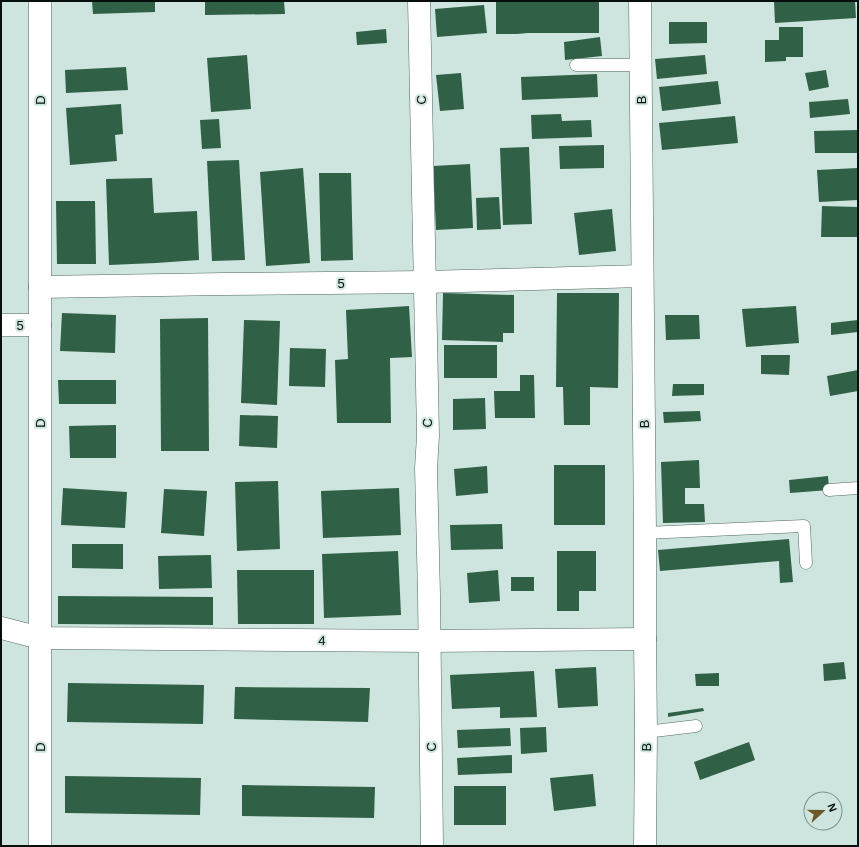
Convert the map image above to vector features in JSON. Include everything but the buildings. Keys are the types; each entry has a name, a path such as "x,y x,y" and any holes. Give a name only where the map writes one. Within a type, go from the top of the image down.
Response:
{"street":[{"name":"D","path":"40,1 40,846"},
{"name":"C","path":"419,1 428,436 426,468 430,641 432,846"},
{"name":"B","path":"640,1 645,533 645,846"},
{"name":"5","path":"40,286 425,282 642,276"},
{"name":"5","path":"1,325 40,324"},
{"name":"4","path":"1,628 40,638 430,641 645,639"}],"lane":[{"path":"576,65 640,65"},
{"path":"829,490 858,488"},
{"path":"645,533 804,526 806,563"},
{"path":"646,732 696,726"}]}
